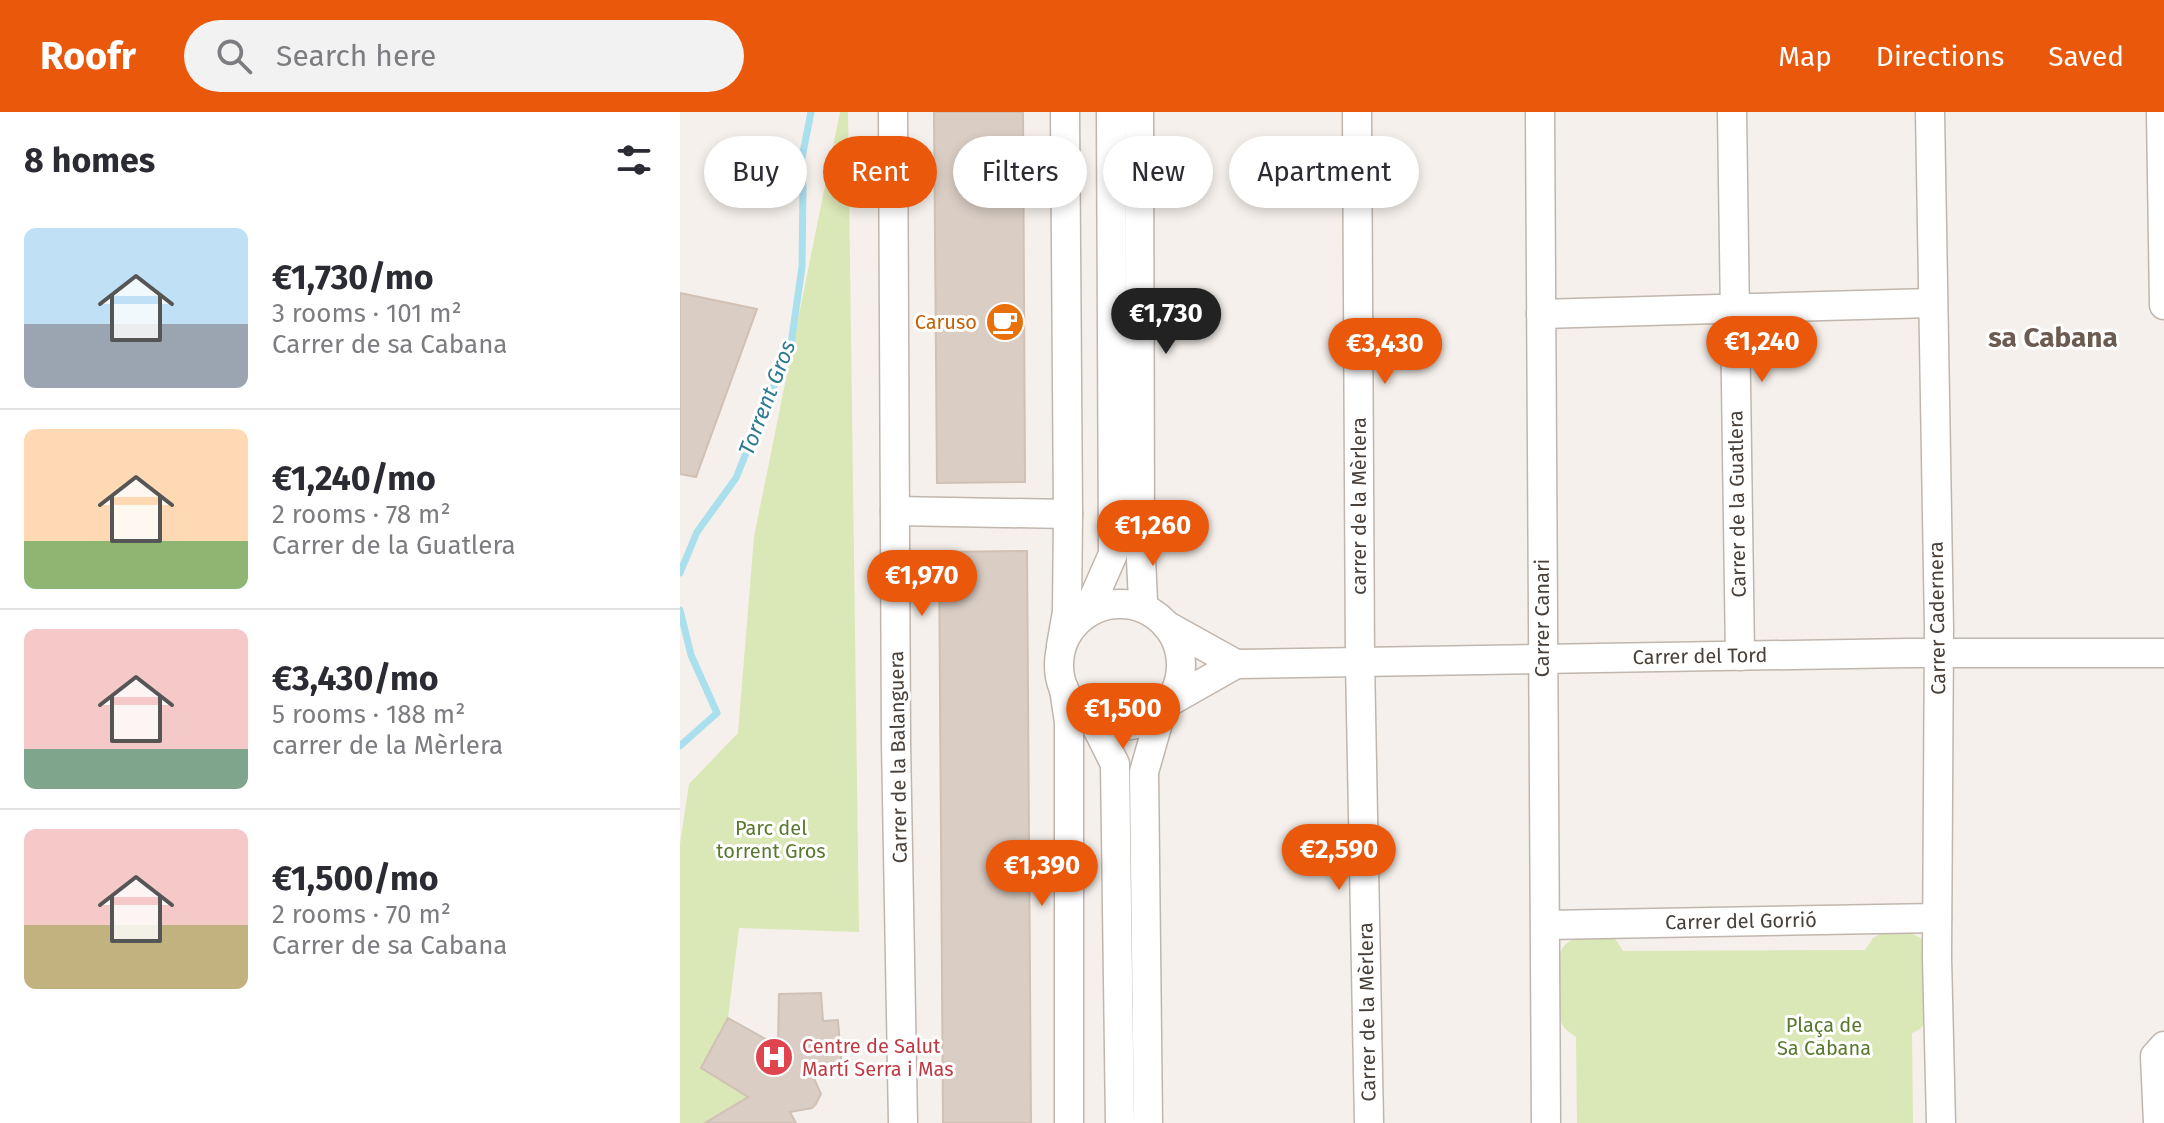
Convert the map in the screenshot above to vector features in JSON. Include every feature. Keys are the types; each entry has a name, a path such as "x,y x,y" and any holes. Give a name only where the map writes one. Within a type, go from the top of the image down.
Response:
{"street":[{"name":"Carrer de la Balanguera","path":"893,112 896,743 902,1120"},
{"path":"1065,112 1067,612 1059,667 1069,722 1069,1123"},
{"path":"1087,613 1113,554 1111,112"},
{"path":"1139,112 1140,539 1153,612"},
{"name":"carrer de la Mèrlera","path":"1357,112 1360,661"},
{"name":"Carrer Canari","path":"1540,112 1546,1123"},
{"name":"Carrer de la Guatlera","path":"1732,112 1740,656"},
{"name":"Carrer Cadernera","path":"1930,112 1939,654 1937,918 1941,1123"},
{"path":"2161,112 2164,305"},
{"path":"1541,314 1932,303"},
{"path":"895,511 1068,514"},
{"path":"1064,689 1075,707 1093,720 1113,726 1133,725 1153,717 1178,684 1181,664 1177,643 1113,554"},
{"path":"1061,646 1071,627 1087,613 1107,605 1130,604 1153,612 1236,664"},
{"name":"Carrer del Tord","path":"1165,705 1236,664 2164,653"},
{"name":"Carrer de la Mèrlera","path":"1360,661 1369,1123"},
{"path":"1148,1123 1144,772 1165,705"},
{"path":"1093,720 1115,764"},
{"path":"1120,1123 1115,764 1133,725"},
{"name":"Carrer del Gorrió","path":"1546,925 1937,918"},
{"path":"2158,1123 2155,1056 2164,1046"}],"green space":[{"name":"Parc del torrent Gros","path":"840,112 848,112 848,136 835,136"},
{"name":"Parc del torrent Gros","path":"823,196 823,208 849,208 859,932 739,928 728,1018 701,1067 748,1096 705,1123 680,1123 680,844 689,784 738,733 754,537"},
{"name":"Plaça de Sa Cabana","path":"1884,932 1913,934 1927,944 1928,1019 1912,1033 1913,1123 1577,1123 1576,1037 1562,1024 1558,1002 1558,959 1570,941 1609,936 1617,941 1623,951 1865,950 1873,938"}],"building":[{"path":"934,112 1023,112 1023,136 953,136 953,208 1024,208 1025,482 937,483 937,136 934,136"},
{"path":"680,293 757,309 696,477 680,474"},
{"path":"1027,551 1031,1123 943,1123 939,552"},
{"name":"Centre de Salut Martí Serra i Mas","path":"821,993 823,1021 838,1020 842,1071 811,1072 821,1094 816,1104 812,1108 790,1112 796,1123 705,1123 748,1097 701,1068 728,1018 778,1046 779,994"}],"waterway":[{"name":"Torrent Gros","path":"680,573 697,532 736,478 790,351 802,267 803,186 800,168 811,112"},
{"name":"Torrent Gros","path":"680,610 691,655 717,713 680,746"}],"place":[{"name":"Caruso","path":"1005,322"},
{"name":"Centre de Salut Martí Serra i Mas","path":"774,1057"}],"district":[{"name":"sa Cabana","path":"2053,337"}]}
